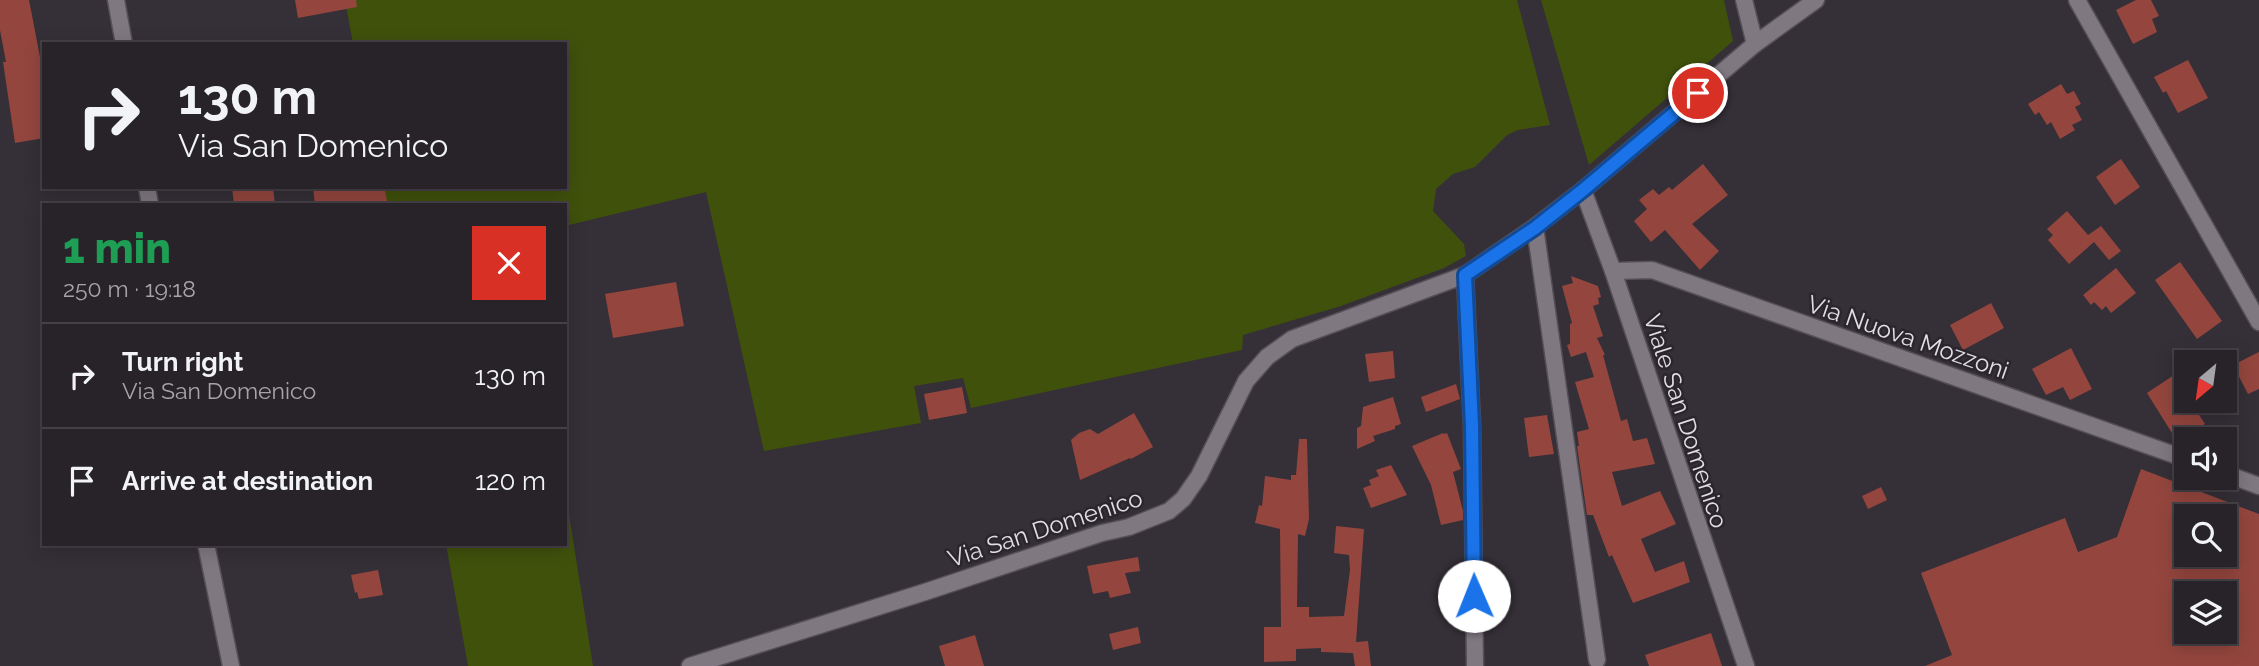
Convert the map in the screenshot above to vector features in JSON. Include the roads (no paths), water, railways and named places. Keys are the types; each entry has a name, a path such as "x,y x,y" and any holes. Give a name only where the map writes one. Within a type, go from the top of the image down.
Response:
{"street":[{"path":"116,0 124,42"},
{"path":"1744,0 1755,44"},
{"name":"Via San Domenico","path":"690,666 1102,533 1129,527 1169,511 1199,476 1246,381 1267,357 1292,339 1465,275 1535,228 1755,44 1816,0"},
{"path":"2077,0 2259,322"},
{"name":"Viale San Domenico","path":"1583,190 1613,271 1746,666"},
{"path":"1535,228 1597,660"},
{"name":"Via Nuova Mozzoni","path":"1613,271 1652,270 2174,455"},
{"path":"1465,275 1472,426 1475,666"},
{"path":"2237,478 2259,486"},
{"path":"206,546 231,666"}]}
